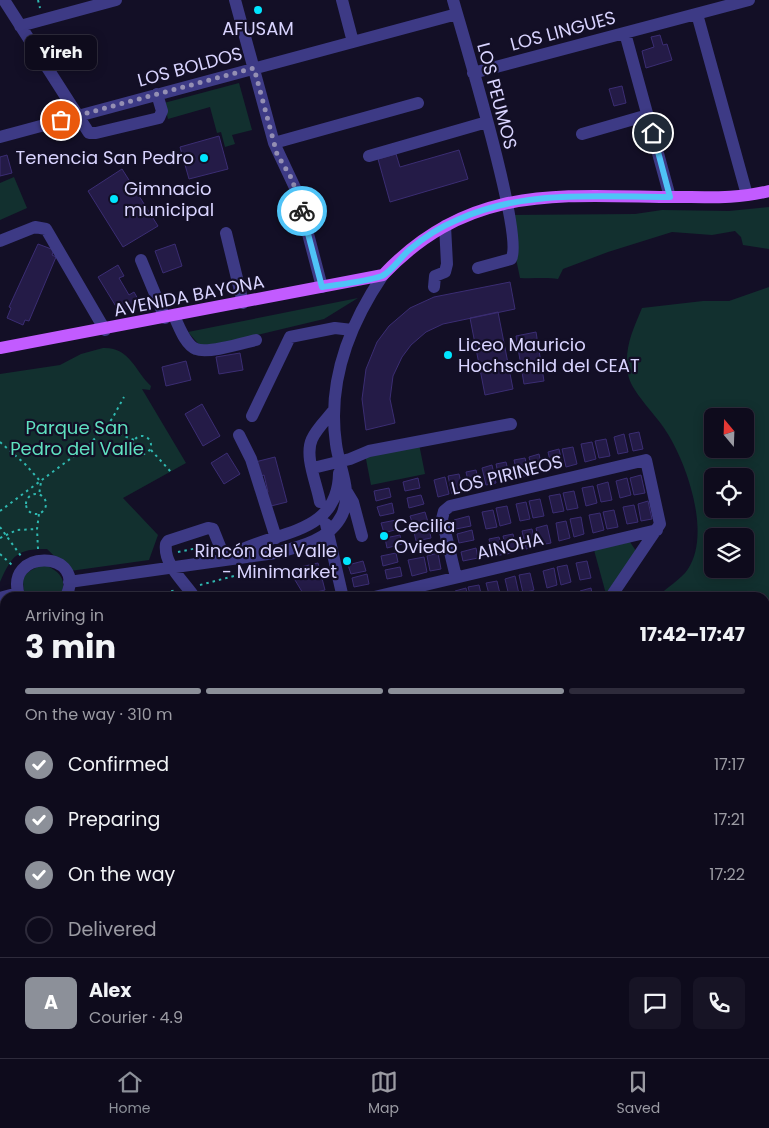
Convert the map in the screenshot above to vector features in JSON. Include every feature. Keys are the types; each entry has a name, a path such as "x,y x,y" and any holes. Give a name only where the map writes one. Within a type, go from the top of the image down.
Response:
{"main road":[{"path":"384,275 412,248 445,226 475,212 508,202 557,196 728,198 769,191"},
{"name":"AVENIDA BAYONA","path":"0,348 105,330 384,275"}],"street":[{"path":"4,0 86,130 92,134 155,119 162,114 158,94"},
{"path":"20,26 116,0"},
{"path":"235,0 274,143 297,192 322,287"},
{"path":"342,0 353,42"},
{"name":"LOS PEUMOS","path":"453,0 508,202 513,255 511,259 478,268"},
{"name":"LOS LINGUES","path":"473,73 749,0"},
{"name":"LOS BOLDOS","path":"0,137 457,14"},
{"path":"698,14 747,195"},
{"path":"625,33 670,197"},
{"path":"274,143 418,103"},
{"path":"582,134 648,115"},
{"path":"369,156 486,122"},
{"path":"434,286 433,280 435,276 445,272 447,264 445,226"},
{"path":"0,241 35,227 46,229 105,330"},
{"path":"226,233 243,303"},
{"path":"141,260 170,317 188,342 196,349 209,349 256,340"},
{"path":"362,536 354,502 347,492 339,462 334,410 340,366 352,330 361,310 384,275"},
{"path":"252,416 290,337 335,328 352,330"},
{"path":"320,502 310,452 312,438 334,410"},
{"path":"313,468 339,462 369,451 511,424"},
{"path":"238,436 251,459 278,537 286,550"},
{"name":"LOS PIRINEOS","path":"456,577 442,519 444,511 450,506 646,460 660,517 657,530"},
{"path":"225,559 236,552 310,524 324,515 336,494 339,462"},
{"path":"69,582 225,559 258,556 307,544 328,532 343,513 347,492"},
{"path":"324,515 342,592"},
{"path":"187,591 173,567 165,548 168,540 208,528 212,529 225,559"},
{"path":"614,592 657,530"},
{"name":"AINOHA","path":"395,592 657,530"},
{"path":"19,592 17,580 19,573 28,563 39,559 48,559 60,565 69,582 66,592"}],"path":[{"path":"0,511 88,445 112,419 124,397"},
{"path":"101,429 107,428 134,440"},
{"path":"150,450 143,455 136,453 133,448 134,440 140,436 146,437 150,441 150,450 170,472"},
{"path":"0,442 25,464 41,482"},
{"path":"38,554 36,529 39,514 44,510 46,504 39,495 41,482"},
{"path":"39,495 31,496 27,506 30,512 39,514"},
{"path":"0,527 23,558"},
{"path":"0,538 23,529 36,529"},
{"path":"0,554 14,566"},
{"path":"187,591 272,565"}],"green space":[{"path":"239,83 252,130 232,135 235,144 225,147 221,132 217,133 210,107 168,119 164,103"},
{"path":"14,177 27,208 0,220 0,183"},
{"path":"769,207 769,249 743,245 741,237 735,231 712,235 672,232 608,252 563,269 558,279 520,278 507,215 635,214 662,210 729,211"},
{"path":"769,287 769,592 663,592 688,569 695,554 697,517 688,477 680,458 664,428 633,387 628,374 628,348 642,308 703,301 729,301"},
{"path":"358,298 324,319 202,348 188,332"},
{"name":"Parque San Pedro del Valle","path":"103,348 120,351 126,355 151,386 150,390 142,389 186,463 123,498 158,535 149,560 70,571 47,549 29,550 22,552 12,560 0,582 0,374 60,365 81,354"},
{"path":"419,444 425,474 371,485 365,454"},
{"path":"630,542 638,554 608,592 605,592 594,550"},
{"path":"43,564 53,569 61,576 63,581 62,592 24,592 23,579 31,571"}],"building":[{"path":"660,35 663,45 667,44 672,60 646,68 642,51 654,47 651,37"},
{"path":"622,86 626,103 614,106 609,89"},
{"name":"Tenencia San Pedro","path":"219,136 228,169 189,179 180,147"},
{"path":"459,150 468,179 390,202 378,159 396,154 400,167"},
{"path":"7,155 12,173 0,176 0,157"},
{"name":"Gimnacio municipal","path":"122,169 158,226 123,247 88,191"},
{"path":"38,244 54,250 52,255 56,257 29,321 25,320 23,325 7,318 11,308 9,307"},
{"path":"175,244 182,266 163,273 155,251"},
{"path":"118,265 124,276 119,278 129,295 134,292 139,301 120,313 98,277"},
{"path":"510,282 515,309 443,324 426,332 411,345 402,357 393,376 390,399 395,423 366,430 362,399 366,369 377,342 389,326 410,308 434,297"},
{"path":"498,312 513,389 485,395 470,318"},
{"path":"536,332 544,381 524,384 516,336"},
{"path":"240,353 243,370 219,374 216,357"},
{"path":"186,361 191,380 166,386 162,367"},
{"path":"202,404 220,436 203,446 185,414"},
{"path":"639,432 643,449 633,451 629,434"},
{"path":"624,434 628,452 618,454 614,437"},
{"path":"606,439 610,456 599,458 595,441"},
{"path":"592,442 596,459 585,462 581,444"},
{"path":"573,447 577,464 566,467 562,449"},
{"path":"559,449 563,466 552,469 548,452"},
{"path":"227,453 240,474 224,484 211,463"},
{"path":"539,454 543,472 533,474 529,457"},
{"path":"275,457 287,502 267,507 263,493 268,492 264,475 259,477 255,462"},
{"path":"525,458 529,475 518,477 514,460"},
{"path":"506,462 510,479 500,482 496,464"},
{"path":"492,465 496,483 486,485 482,468"},
{"path":"476,470 480,487 470,489 466,472"},
{"path":"459,474 463,491 452,494 448,476"},
{"path":"641,475 645,493 634,495 630,478"},
{"path":"445,477 449,494 438,497 434,480"},
{"path":"418,478 420,488 405,491 403,482"},
{"path":"627,478 631,495 620,498 616,481"},
{"path":"608,482 612,500 601,502 597,485"},
{"path":"593,486 597,503 586,506 582,488"},
{"path":"389,488 391,497 376,501 374,491"},
{"path":"574,491 578,508 567,510 563,493"},
{"path":"560,494 564,511 553,513 549,496"},
{"path":"421,495 424,504 409,508 407,498"},
{"path":"540,499 544,516 533,518 529,501"},
{"path":"648,501 652,519 641,521 638,504"},
{"path":"526,502 530,519 520,521 516,504"},
{"path":"392,503 394,513 380,516 377,507"},
{"path":"634,505 638,522 627,524 623,507"},
{"path":"507,506 511,523 500,526 496,508"},
{"path":"493,510 497,527 486,529 482,512"},
{"path":"614,510 618,527 607,529 603,512"},
{"path":"425,512 428,522 413,525 410,516"},
{"path":"600,513 604,530 593,533 589,515"},
{"path":"469,516 471,526 456,529 454,520"},
{"path":"581,517 584,534 574,537 570,519"},
{"path":"396,520 398,529 384,533 381,523"},
{"path":"566,521 570,538 559,541 556,523"},
{"path":"547,525 551,543 540,545 536,528"},
{"path":"429,528 431,538 416,541 414,532"},
{"path":"532,529 536,546 526,549 522,531"},
{"path":"472,530 474,540 459,543 457,534"},
{"path":"513,534 517,551 507,554 503,536"},
{"path":"400,535 402,544 387,548 385,538"},
{"path":"499,537 504,554 493,557 489,539"},
{"path":"476,548 478,558 463,561 461,552"},
{"path":"396,553 398,562 383,566 381,556"},
{"path":"438,553 441,569 430,571 427,556"},
{"path":"424,557 427,572 412,576 408,560"},
{"path":"363,561 366,571 351,574 348,565"},
{"path":"587,561 591,578 580,580 576,563"},
{"path":"318,563 325,590 302,592 295,580 292,569"},
{"path":"567,565 571,582 561,585 557,567"},
{"path":"400,567 402,576 387,579 385,570"},
{"path":"554,568 557,585 547,588 543,571"},
{"path":"530,573 534,590 523,592 519,575"},
{"path":"367,574 369,584 354,587 352,578"},
{"path":"515,576 519,592 508,592 505,579"},
{"path":"497,581 500,592 488,592 486,583"},
{"path":"479,585 481,592 469,592 468,587"},
{"path":"466,588 467,592 455,592"},
{"path":"591,588 592,592 580,592"}],"way so far":[{"path":"61,120 254,68 277,154 292,179 302,211"}],"place":[{"name":"AFUSAM","path":"258,10"},
{"name":"Yireh","path":"61,120"},
{"name":"Tenencia San Pedro","path":"204,158"},
{"name":"Gimnacio municipal","path":"114,199"},
{"name":"Liceo Mauricio Hochschild del CEAT","path":"448,355"},
{"name":"Cecilia Oviedo","path":"384,536"},
{"name":"Rincón del Valle - Minimarket","path":"347,561"}],"route":[{"path":"302,211 322,287 384,275 397,261 428,236 456,220 495,205 522,199 557,196 670,197 653,133"}]}
